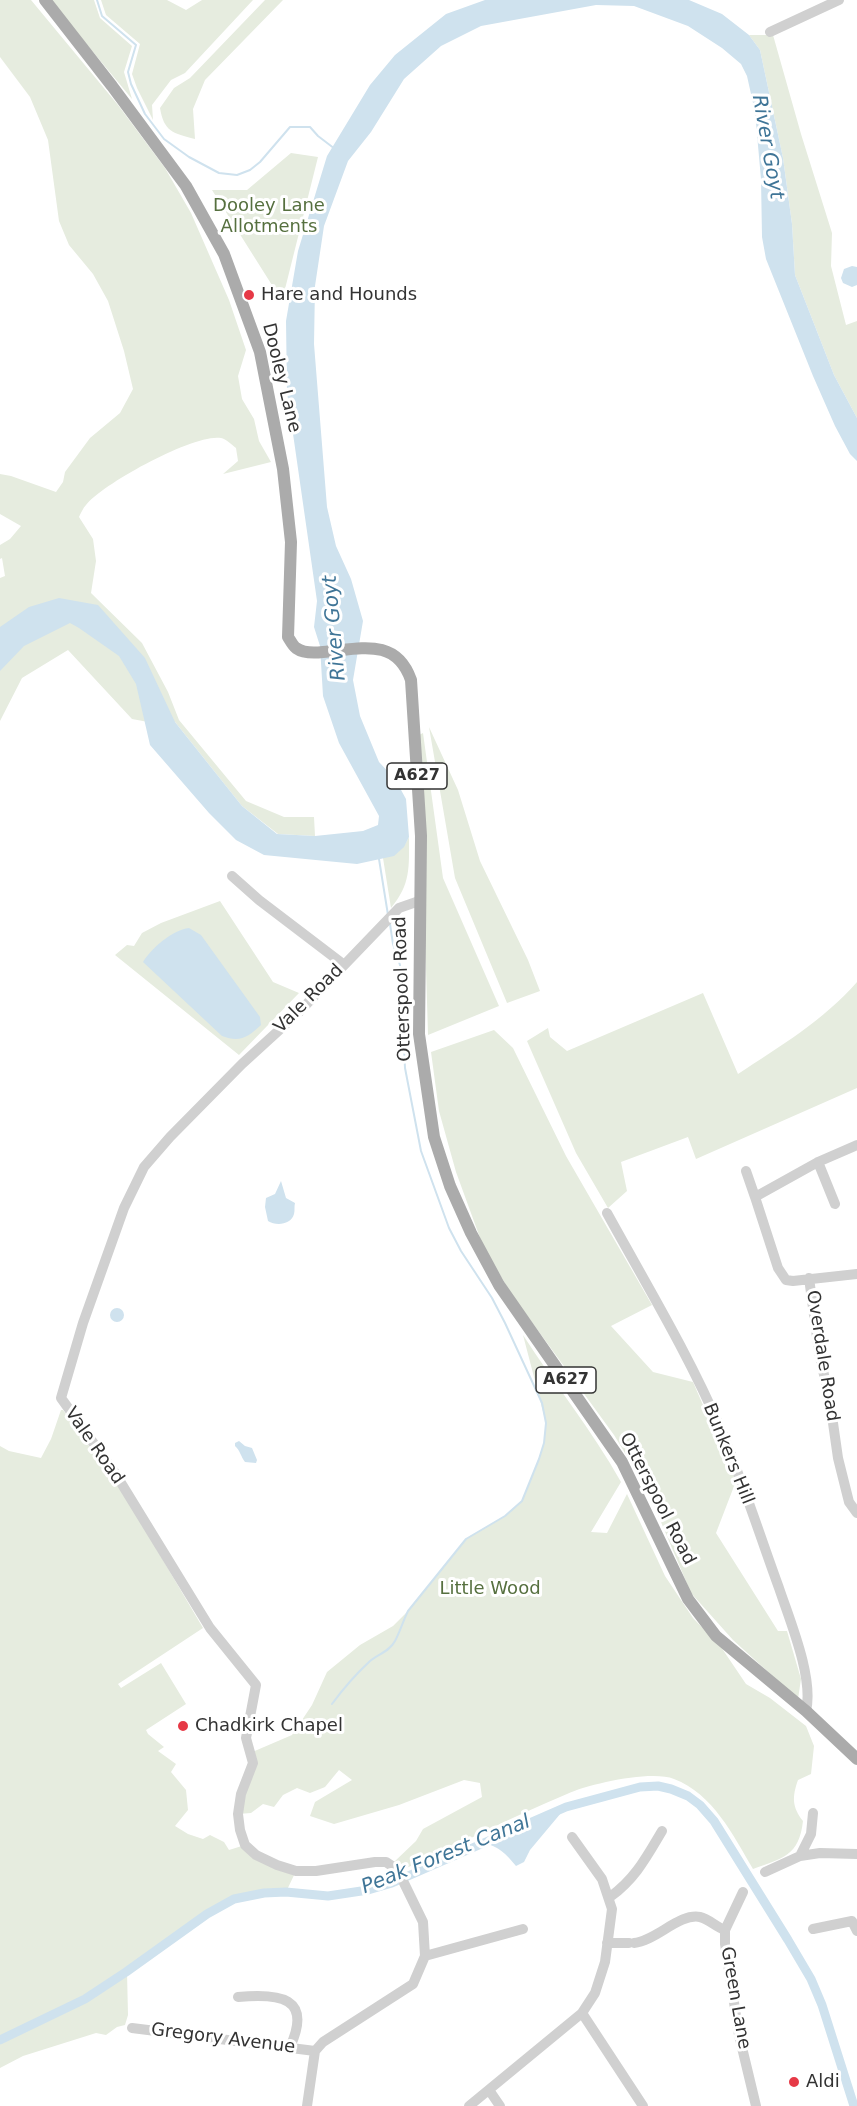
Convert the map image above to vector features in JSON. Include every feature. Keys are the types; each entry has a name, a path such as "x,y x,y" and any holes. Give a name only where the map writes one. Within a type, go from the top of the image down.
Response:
{"main road":[{"name":"Dooley Lane","path":"45,0 186,186 224,254 260,352 283,469 291,542 288,637 295,648 308,652 372,648 396,655"},
{"name":"Otterspool Road","path":"396,655 406,666 413,690 421,836 419,1034 434,1137 450,1186 471,1233 499,1286 622,1462 670,1566 688,1599 716,1635 806,1711"},
{"name":"A627","path":"806,1711 857,1759"}],"street":[{"path":"770,32 839,0"},
{"path":"232,876 343,964"},
{"name":"Vale Road","path":"398,1870 387,1862 375,1862 316,1871 296,1871 256,1855 245,1845 238,1814 241,1794 253,1763 246,1738 256,1685 210,1628 115,1473 61,1398 124,1208 144,1167 170,1137 242,1064 299,1012 399,908 419,901"},
{"path":"746,1171 754,1197 818,1162 857,1146"},
{"path":"818,1162 835,1204"},
{"name":"Overdale Road","path":"754,1197 782,1276 786,1280 794,1281 809,1278 819,1352 830,1402 838,1458 849,1502 857,1513"},
{"name":"Bunkers Hill","path":"607,1213 674,1334 721,1430 784,1603 806,1675 808,1702 806,1711"},
{"path":"809,1278 857,1274"},
{"path":"800,1856 811,1834 813,1813"},
{"path":"609,1897 623,1888 636,1874 662,1831"},
{"path":"469,2106 582,2013 595,1993 605,1962 612,1909 602,1879 572,1837"},
{"path":"765,1872 800,1856 820,1853 857,1854"},
{"path":"308,2106 315,2051 323,2042 412,1984 425,1956 423,1922 404,1883"},
{"name":"Green Lane","path":"742,1892 725,1930 726,1960 756,2106"},
{"path":"607,1943 645,1942 691,1917 700,1917 725,1930"},
{"path":"813,1929 852,1921 857,1931"},
{"path":"425,1956 523,1929"},
{"path":"238,1997 270,1995 283,1998 293,2005 297,2015 298,2031 290,2047"},
{"path":"582,2013 643,2106"},
{"name":"Gregory Avenue","path":"132,2028 315,2051"},
{"path":"489,2090 500,2106"}],"green space":[{"path":"0,0 31,0 118,105 165,168 191,213 229,300 246,350 238,376 242,399 254,419 259,441 271,462 223,474 238,461 236,448 221,438 208,439 171,451 110,485 86,505 79,517 93,539 96,561 91,593 142,643 168,692 179,720 246,801 284,817 314,817 315,836 278,834 242,806 175,722 159,724 132,719 68,650 22,678 0,721 0,578 5,576 2,558 0,559 0,545 10,539 21,526 0,514 0,474 56,492 63,482 65,472 90,438 120,413 133,389 108,301 93,274 69,245 59,221 48,140 30,97 0,57"},
{"path":"50,0 94,0 100,18 132,46 124,72 132,99"},
{"path":"101,0 167,0 186,10 202,0 253,0 185,73 171,80 152,105 153,120 132,74 140,44 106,15"},
{"path":"265,0 283,0 205,80 193,109 195,139 171,130 164,122 160,108 174,88 190,78"},
{"path":"749,35 773,35 832,233 831,266 846,325 857,321 857,418 834,375 795,275 792,224 783,158 760,50"},
{"name":"Dooley Lane Allotments","path":"291,153 318,157 282,301 212,190 247,190"},
{"path":"429,727 458,790 480,861 528,960 540,991 507,1003 455,878"},
{"path":"423,733 443,878 499,1006 428,1035 419,735"},
{"path":"409,837 408,875 398,899 391,908 383,858 399,851"},
{"path":"220,901 273,982 299,993 239,1055 115,955 127,945 134,946 142,933 161,923"},
{"path":"857,982 857,1088 696,1159 688,1137 621,1162 627,1191 608,1208 576,1153 527,1041 548,1028 550,1037 567,1051 703,993 738,1074 816,1021"},
{"path":"494,1030 513,1048 566,1156 652,1305 611,1326 653,1372 693,1382 736,1481 716,1533 778,1631 787,1631 801,1679 798,1699 733,1640 691,1593 647,1489 614,1435 510,1292 483,1246 456,1172 439,1111 431,1052"},
{"name":"Little Wood","path":"523,1335 598,1444 621,1482 591,1532 607,1533 627,1494 665,1576 693,1618 721,1647 746,1684 770,1698 806,1726 814,1746 811,1774 798,1780 795,1792 795,1806 803,1821 801,1833 793,1849 781,1858 753,1869 711,1805 688,1786 664,1777 620,1779 577,1790 402,1870 394,1862 416,1841 423,1829 482,1797 480,1783 464,1780 399,1805 334,1824 310,1816 315,1802 352,1780 339,1770 325,1787 310,1793 297,1788 283,1795 274,1807 263,1804 251,1813 238,1814 250,1753 292,1735 312,1705 327,1672 360,1645 393,1626 408,1611 466,1539 505,1516 522,1501 544,1443 546,1423"},
{"path":"61,1410 124,1494 203,1628 118,1684 121,1688 161,1663 186,1704 146,1730 164,1747 158,1751 176,1764 171,1772 186,1790 188,1810 175,1826 203,1839 210,1835 224,1842 229,1850 245,1845 296,1871 286,1892 247,1896 222,1904 180,1931 127,1972 128,2015 125,2025 117,2027 106,2035 96,2033 23,2056 0,2068 0,1446 9,1451 41,1458 51,1439"}],"water":[{"name":"River Goyt","path":"485,0 689,0 722,14 749,35 760,50 783,158 792,224 795,275 834,375 857,418 857,461 850,454 835,426 766,259 762,237 761,179 755,112 747,76 741,64 722,48 688,26 634,6 596,5 481,26 441,46 404,79 371,132 348,161 324,226 315,286 314,344 327,507 336,546 351,579 363,621 353,680 360,716 379,762 395,779 406,799 409,837 404,847 394,856 357,864 264,855 236,840 209,813 150,745 136,684 119,656 70,623 24,646 0,671 0,627 29,607 59,598 98,605 145,658 175,722 242,806 277,834 315,836 363,831 378,825 379,816 339,743 323,696 320,646 314,627 317,601 287,392 286,321 298,251 327,156 370,85 395,55 446,14"},
{"path":"857,267 857,285 852,287 843,283 841,278 844,269"},
{"path":"189,928 201,935 260,1017 261,1025 248,1036 234,1039 222,1036 143,962 163,941 176,932"},
{"path":"281,1181 286,1198 295,1203 294,1213 287,1222 275,1224 268,1221 266,1198 275,1194"},
{"path":"117,1308 122,1310 124,1315 122,1320 117,1322 112,1320 110,1315 112,1310"},
{"path":"239,1441 252,1448 256,1463 245,1462 235,1446 235,1443"},
{"path":"566,1807 530,1850 524,1862 516,1866 502,1851 483,1843"}],"waterway":[{"path":"97,0 102,16 136,45 128,72 145,114 164,139 189,157 219,173 237,175 250,170 260,162 290,127 310,127 335,149"},
{"path":"379,859 388,915"},
{"path":"332,1704 349,1682 372,1659 393,1645 408,1611 466,1539 505,1516 522,1501 544,1443 546,1423 542,1403 505,1323 449,1228 421,1151 405,1068 400,965 393,944 390,924"},
{"name":"Peak Forest Canal","path":"0,2040 85,1999 207,1914 234,1899 264,1893 286,1892 328,1896 368,1890 392,1883 566,1807 640,1787 658,1786 688,1796 700,1805 714,1821 788,1940 811,1979 822,2005 854,2106"}],"place":[{"name":"Hare and Hounds","path":"249,295"},
{"name":"Chadkirk Chapel","path":"183,1726"},
{"name":"Aldi","path":"794,2082"}]}
